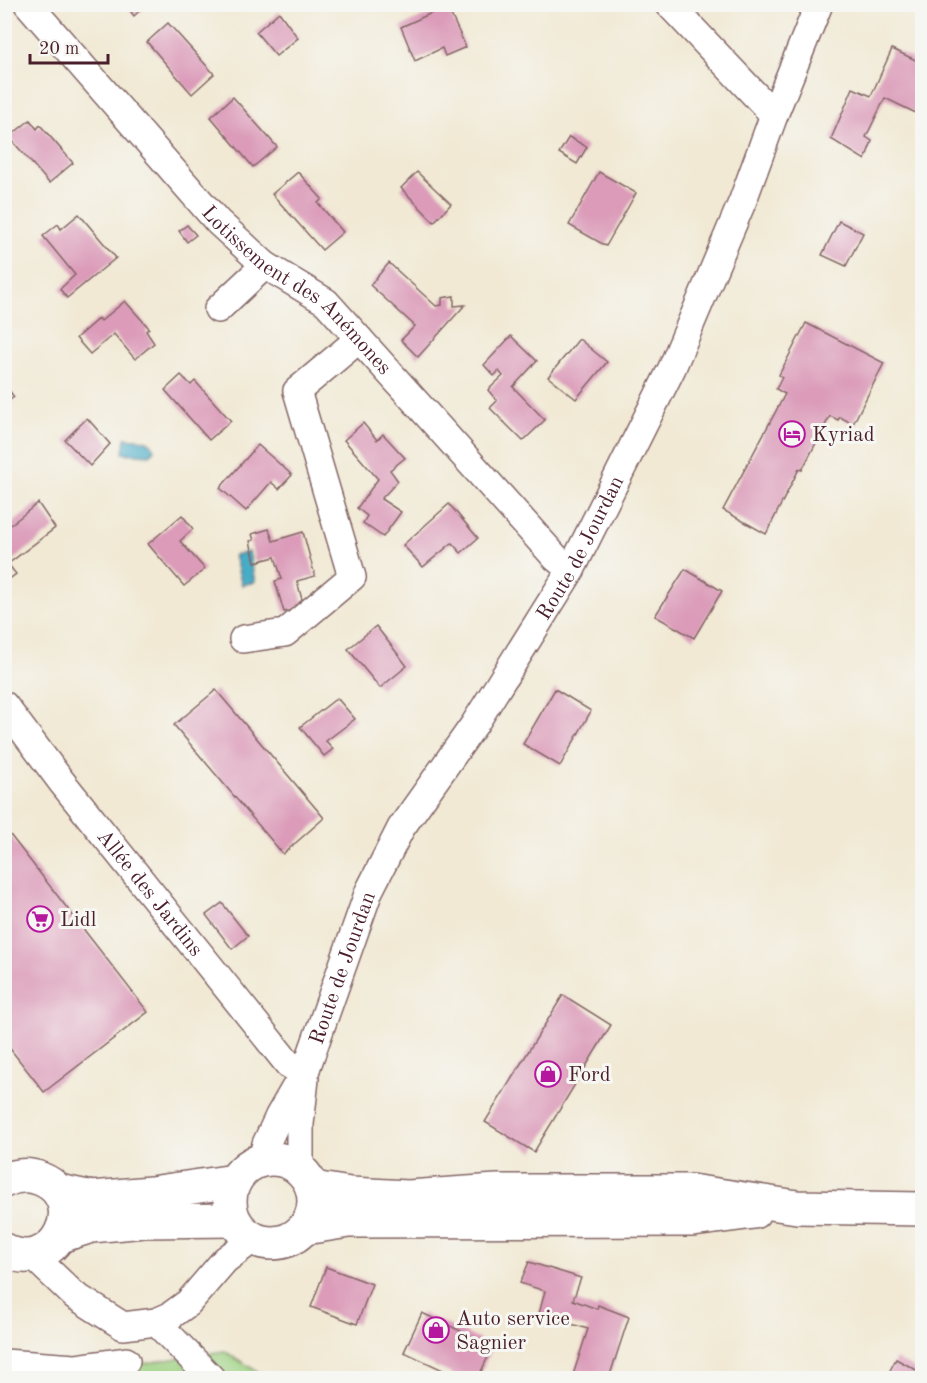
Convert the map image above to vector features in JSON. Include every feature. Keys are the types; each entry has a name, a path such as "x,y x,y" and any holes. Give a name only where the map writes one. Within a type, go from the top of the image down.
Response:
{"main road":[{"path":"244,1230 230,1207 230,1194 235,1181 242,1170 262,1159 278,1158 307,1179 350,1194 408,1197 497,1191 691,1191 797,1207 922,1209"},
{"path":"4,1181 21,1175 34,1176 47,1182 58,1191 63,1202 65,1225 53,1245 43,1252 18,1252"},
{"path":"60,1236 91,1227 144,1221 244,1230 267,1243 281,1242 294,1237 305,1228 312,1216 314,1202 307,1179"},
{"path":"58,1191 92,1198 151,1193 235,1181"},
{"path":"305,1228 348,1221 693,1220 797,1207"}],"street":[{"name":"Lotissement des Anémones","path":"28,4 218,222 264,265 326,302 556,558 571,570"},
{"path":"669,4 774,115"},
{"name":"Route de Jourdan","path":"262,1159 279,1116 306,1069 369,891 401,828 474,725 571,570 672,368 743,200 774,115 819,4"},
{"path":"218,309 264,265"},
{"path":"243,639 285,633 352,577 297,391 359,339"},
{"name":"Allée des Jardins","path":"4,705 61,781 289,1065 306,1069"},
{"name":"Route de Jourdan","path":"306,1069 300,1124 307,1179"},
{"path":"18,1252 74,1295 123,1326 156,1322 170,1316 188,1303 225,1260 244,1230"},
{"path":"156,1322 210,1378"},
{"path":"4,1364 116,1371 123,1326"}],"green space":[{"path":"224,1351 268,1378 49,1378"}],"water":[{"path":"125,438 147,441 154,450 150,455 123,453"},
{"path":"249,552 255,582 242,585 234,555"}],"building":[{"path":"125,4 147,4 134,16"},
{"path":"447,6 466,47 445,56 442,48 415,61 401,27"},
{"path":"279,12 298,38 276,56 256,32"},
{"path":"168,23 214,74 192,94 147,42"},
{"path":"892,49 922,63 922,116 885,98 866,137 872,141 865,160 831,139 853,88 871,96"},
{"path":"233,97 277,147 253,167 211,117"},
{"path":"30,120 37,129 40,125 73,163 49,183 9,137"},
{"path":"569,137 587,147 577,164 559,153"},
{"path":"298,172 322,199 318,203 343,232 322,250 272,194"},
{"path":"417,172 451,204 434,222 401,188"},
{"path":"599,172 636,193 606,246 569,225"},
{"path":"79,214 116,258 67,298 60,289 75,275 43,236 58,224 61,229"},
{"path":"839,221 863,233 846,266 822,255"},
{"path":"187,225 196,235 187,242 179,231"},
{"path":"389,263 436,306 442,305 442,298 454,296 454,306 465,305 418,357 401,340 415,326 370,285"},
{"path":"125,301 149,328 146,331 154,343 135,359 114,334 90,354 76,338 99,318 101,321"},
{"name":"Kyriad","path":"806,323 884,363 853,424 840,417 838,420 830,416 802,470 799,469 766,534 723,510 785,394 776,389 782,377 779,375"},
{"path":"511,336 537,361 513,387 545,420 523,441 490,408 497,401 488,390 503,376 499,371 494,376 484,365"},
{"path":"579,339 607,362 576,399 548,377"},
{"path":"181,375 191,385 195,381 231,421 209,440 165,390"},
{"path":"4,383 14,397 4,404"},
{"path":"87,418 110,444 90,466 65,440"},
{"path":"363,423 377,440 383,434 405,458 390,470 398,481 381,499 401,512 383,537 363,523 367,516 357,508 378,479 344,440"},
{"path":"258,445 292,475 279,489 271,482 246,511 220,488"},
{"path":"38,503 55,528 8,564 16,574 4,583 4,530"},
{"path":"449,504 478,538 461,553 452,543 423,567 403,545"},
{"path":"182,515 193,529 180,541 205,569 184,586 148,544"},
{"path":"269,529 273,541 303,532 315,576 297,581 304,607 284,612 275,581 282,579 275,557 255,562 250,541 254,540 252,534"},
{"path":"685,569 722,591 694,638 655,616"},
{"path":"376,626 407,666 380,688 348,649"},
{"path":"555,689 591,711 560,766 523,744"},
{"path":"216,690 324,818 283,854 174,725"},
{"path":"337,698 355,719 326,741 333,749 324,756 300,727"},
{"name":"Lidl","path":"4,827 148,1012 44,1092 4,1041"},
{"path":"222,903 248,936 232,949 206,915"},
{"name":"Ford","path":"563,995 611,1025 534,1152 485,1122"},
{"path":"529,1262 581,1278 573,1300 597,1309 598,1305 629,1317 609,1378 572,1378 588,1329 539,1314 545,1291 520,1283"},
{"path":"326,1267 372,1284 357,1324 311,1307"},
{"name":"Auto service Sagnier","path":"422,1313 493,1346 478,1378 460,1378 404,1352"},
{"path":"896,1359 922,1373 922,1378 886,1378"}],"place":[{"name":"Kyriad","path":"792,434"},
{"name":"Lidl","path":"40,919"},
{"name":"Ford","path":"548,1074"},
{"name":"Auto service Sagnier","path":"436,1330"}]}
